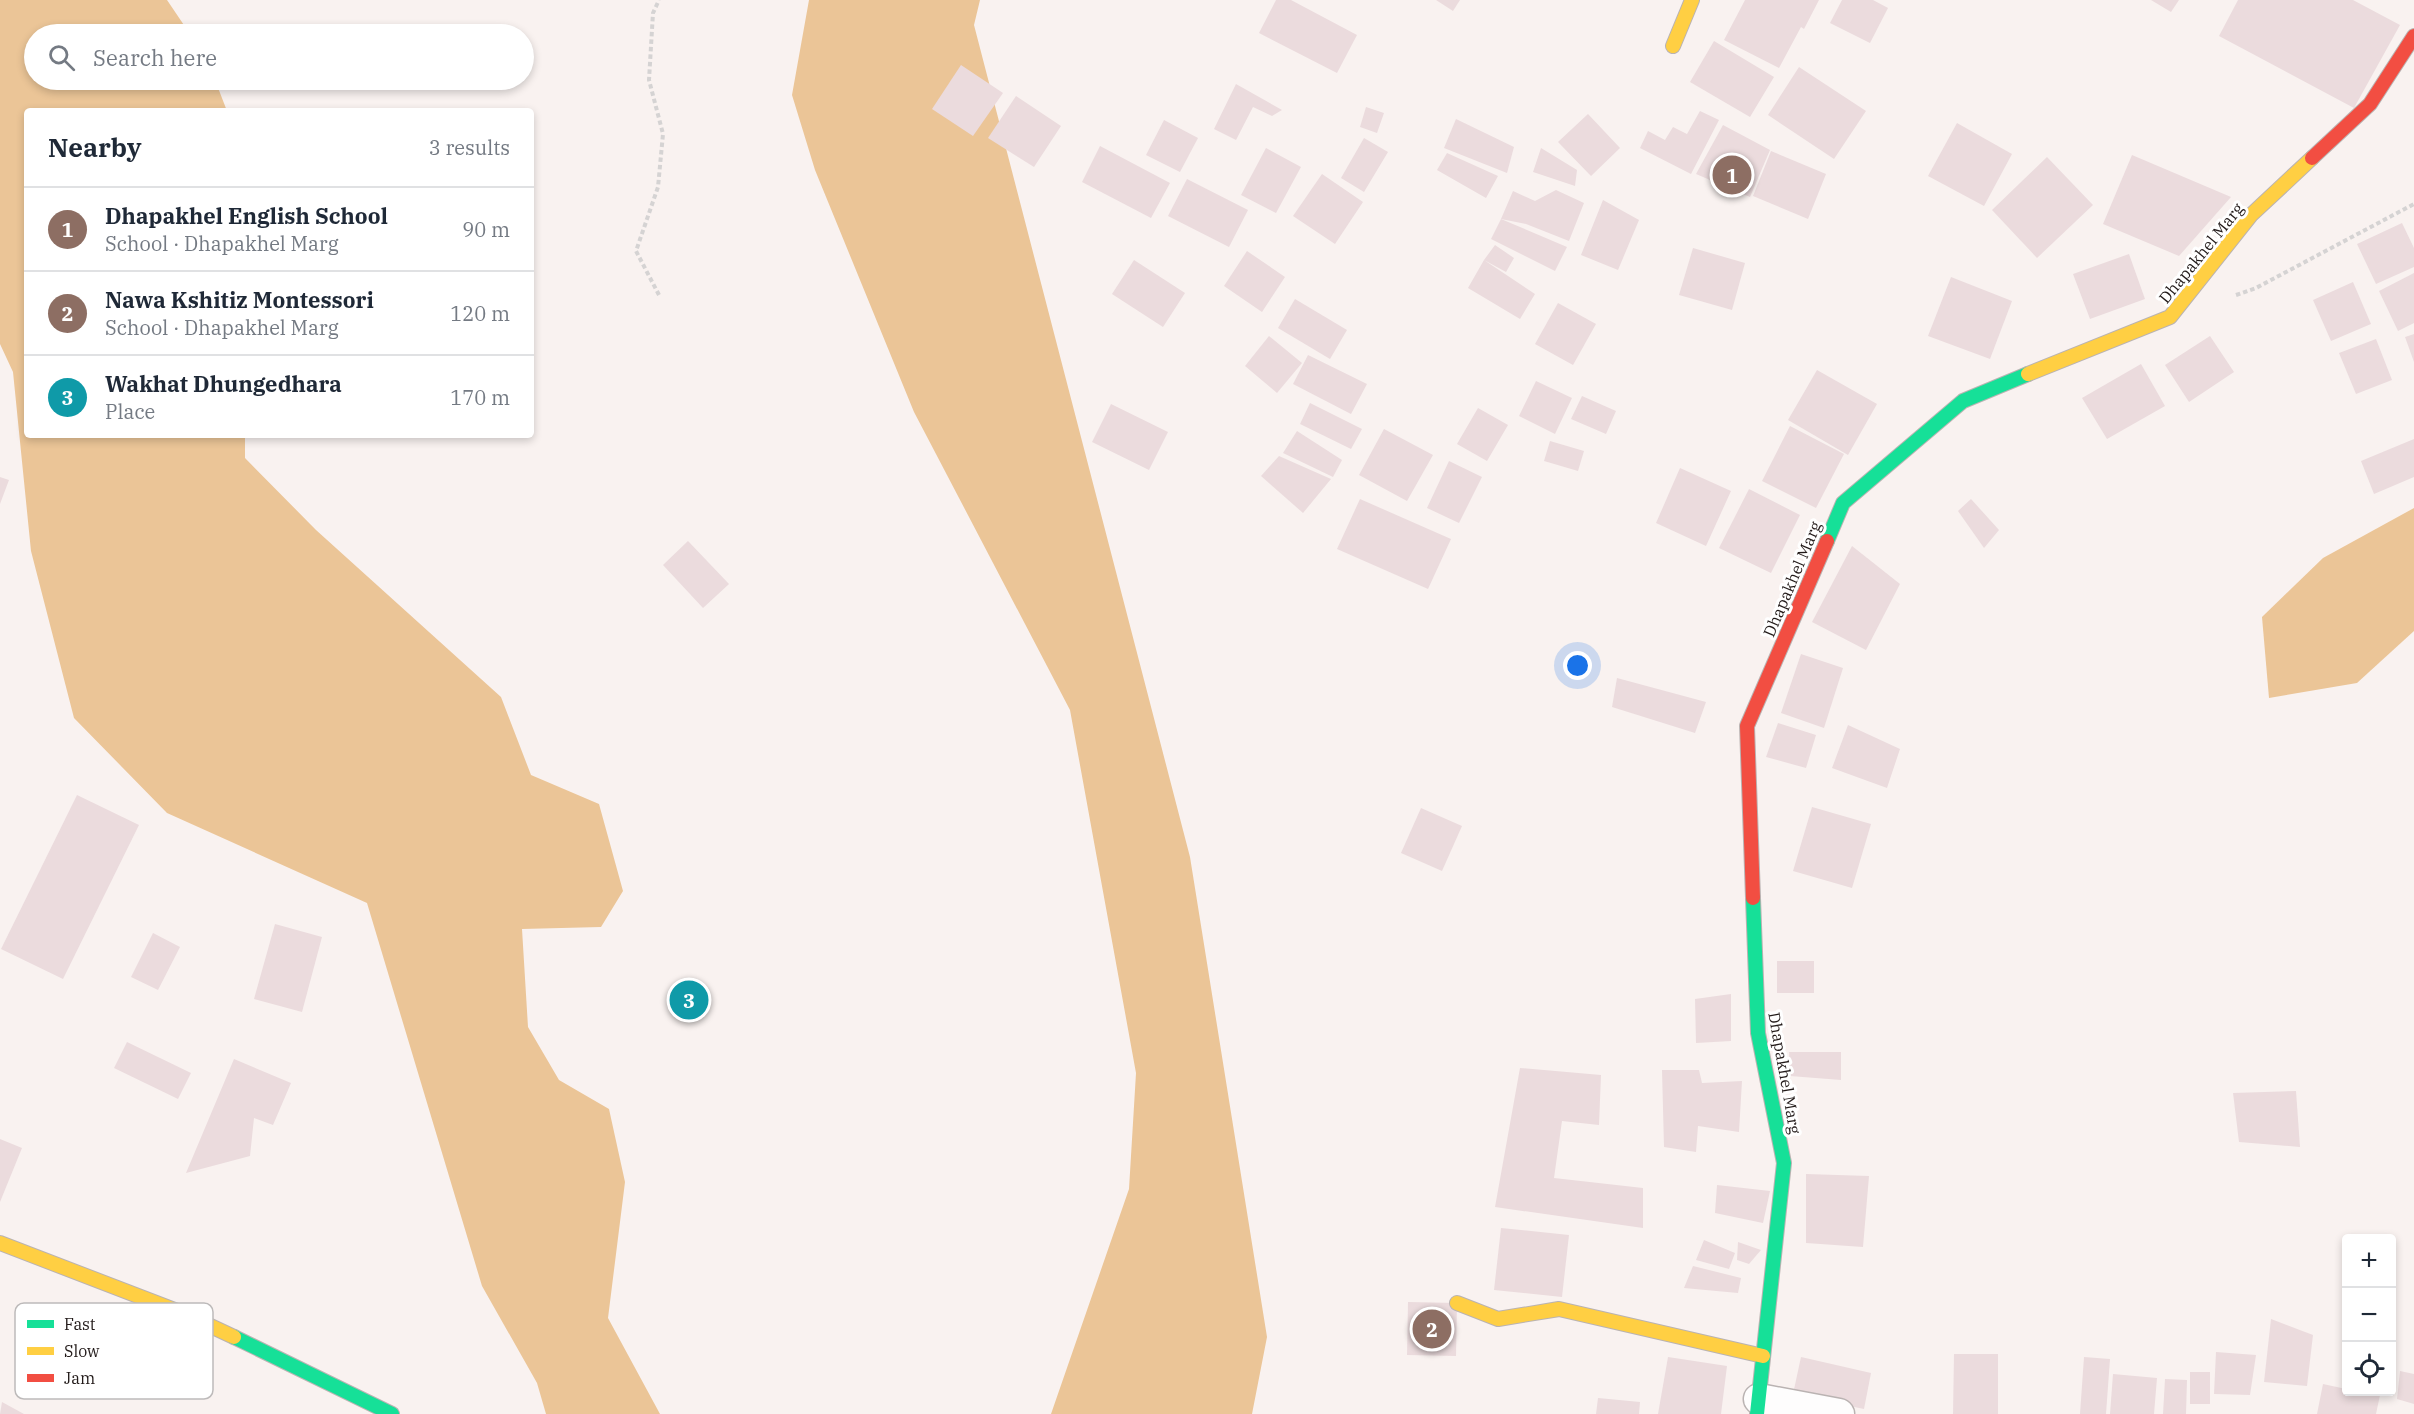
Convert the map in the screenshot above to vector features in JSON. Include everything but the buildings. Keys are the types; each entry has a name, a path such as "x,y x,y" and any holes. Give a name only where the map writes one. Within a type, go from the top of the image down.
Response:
{"main road":[{"path":"1673,46 1692,0"},
{"name":"Dhapakhel Marg","path":"1758,1407 1784,1163 1758,1033 1747,726 1843,503 1963,401 2170,317 2251,215 2370,104 2414,36"},
{"path":"0,1243 156,1303"},
{"path":"1457,1303 1498,1319 1559,1309 1763,1356"},
{"path":"213,1328 392,1414"}],"street":[{"path":"1758,1407 1839,1414"}],"path":[{"path":"659,0 653,13 649,80 663,134 658,187 636,251 659,295"},
{"path":"2235,295 2256,288 2414,204"}],"shaded area":[{"path":"0,0 167,0 183,24 24,24 24,90 219,90 226,108 24,108 24,438 245,438 245,458 316,530 501,697 531,775 599,804 623,891 601,927 522,929 528,1027 559,1080 609,1109 625,1182 608,1318 660,1414 546,1414 537,1383 482,1286 367,903 167,813 74,718 31,551 13,372 0,344"},
{"path":"809,0 980,0 974,25 1190,857 1267,1337 1252,1414 1051,1414 1129,1189 1136,1073 1070,710 914,412 815,170 792,95"},
{"path":"2414,508 2414,631 2357,683 2269,698 2262,617 2323,558"}],"traffic: fast":[{"path":"1827,541 1843,503 1963,401 2028,374"},
{"path":"1753,898 1758,1033 1784,1163 1757,1414"},
{"path":"234,1337 392,1414"}],"traffic: slow":[{"path":"1673,46 1692,0"},
{"path":"2028,374 2170,317 2251,215 2312,158"},
{"path":"0,1243 156,1303"},
{"path":"1457,1303 1498,1319 1559,1309 1763,1356"},
{"path":"213,1327 234,1337"}],"traffic: jam":[{"path":"2312,158 2370,104 2414,36"},
{"path":"1753,898 1747,726 1827,541"}],"place":[{"name":"Dhapakhel English School","path":"1732,175"},
{"name":"Wakhat Dhungedhara","path":"689,1000"},
{"name":"Nawa Kshitiz Montessori","path":"1432,1329"}]}
